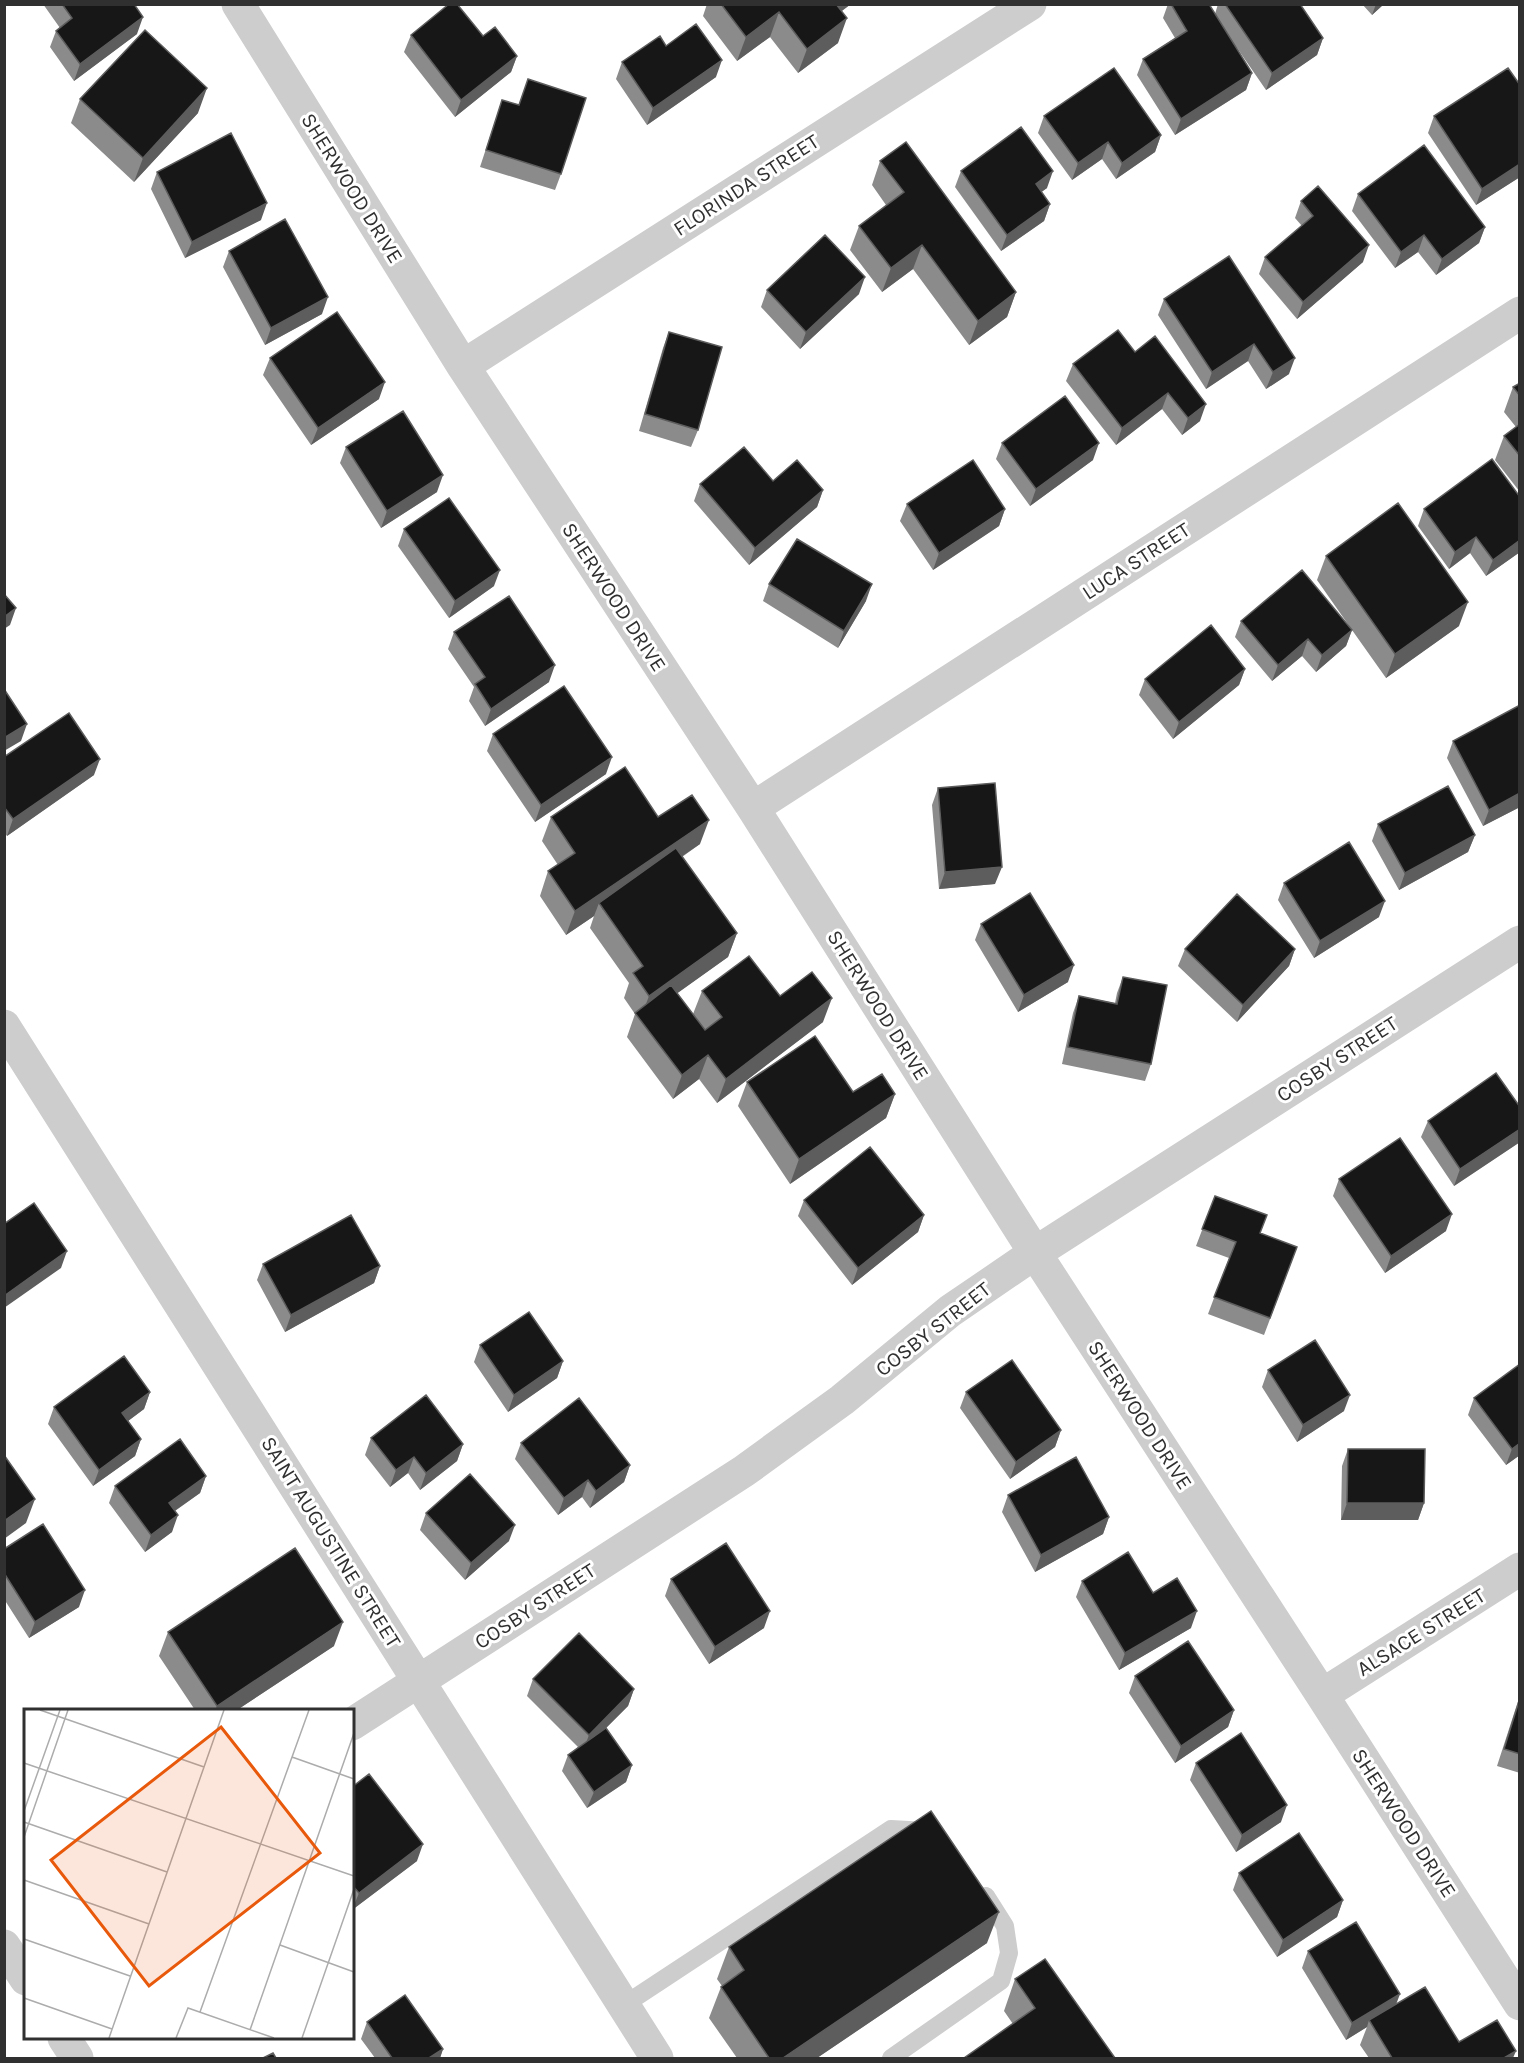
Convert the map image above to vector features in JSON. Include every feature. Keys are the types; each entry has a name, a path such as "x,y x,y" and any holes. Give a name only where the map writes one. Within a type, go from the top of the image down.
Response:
{"street":[{"name":"SHERWOOD DRIVE","path":"238,4 463,366 753,808 1035,1253 1520,2004"},
{"name":"FLORINDA STREET","path":"463,366 1030,4"},
{"name":"LUCA STREET","path":"753,808 1520,313"},
{"name":"COSBY STREET","path":"354,1723 744,1471 842,1400 950,1311 1035,1253 1520,942"},
{"name":"SAINT AUGUSTINE STREET","path":"4,1026 657,2058"},
{"name":"ALSACE STREET","path":"1322,1695 1520,1569"},
{"path":"10,1945 24,1974"},
{"path":"65,2039 77,2058"}],"lane":[{"path":"624,2005 891,1829 928,1831 945,1842"},
{"path":"891,2058 1001,1981 1009,1953 1005,1926 979,1887"}],"building":[{"path":"62,4 134,4 143,17 80,64 56,31 72,18"},
{"path":"449,4 457,4 483,36 495,27 517,56 461,100 411,35"},
{"path":"721,4 836,4 847,18 807,49 779,12 746,37"},
{"path":"1171,4 1209,4 1252,73 1181,119 1143,59 1187,31"},
{"path":"1225,4 1300,4 1323,38 1272,73"},
{"path":"696,24 722,60 653,108 622,62 660,36 666,46"},
{"path":"145,30 207,88 143,158 80,99"},
{"path":"1114,68 1161,135 1122,163 1108,142 1078,163 1044,116"},
{"path":"1508,68 1520,85 1520,164 1482,189 1434,116"},
{"path":"528,79 586,98 561,174 486,150 502,100 519,105"},
{"path":"1021,127 1053,171 1036,184 1050,204 1007,235 961,171"},
{"path":"231,133 267,203 192,242 157,172"},
{"path":"906,142 1016,292 978,321 922,245 891,268 859,226 904,192 880,161"},
{"path":"1424,145 1485,227 1442,259 1424,235 1401,252 1358,194"},
{"path":"1318,186 1369,245 1303,302 1265,257 1313,216 1301,201"},
{"path":"285,219 328,297 271,328 229,251"},
{"path":"825,235 865,277 806,332 767,290"},
{"path":"1229,256 1295,358 1273,372 1254,344 1212,372 1164,299"},
{"path":"337,312 385,382 318,428 270,358"},
{"path":"1118,330 1135,352 1155,336 1206,404 1188,418 1168,393 1122,428 1073,364"},
{"path":"669,332 722,347 698,430 645,414"},
{"path":"1520,383 1520,396 1513,387"},
{"path":"1065,396 1099,443 1036,489 1002,443"},
{"path":"403,411 443,475 387,511 346,447"},
{"path":"1520,424 1520,456 1504,436"},
{"path":"744,447 773,481 797,460 823,490 755,548 700,484"},
{"path":"1492,459 1520,497 1520,540 1493,560 1476,537 1455,552 1424,509"},
{"path":"973,460 1005,509 939,553 907,504"},
{"path":"449,498 500,570 455,601 404,529"},
{"path":"1398,503 1468,602 1395,654 1326,556"},
{"path":"797,539 872,584 844,631 769,584"},
{"path":"1302,570 1352,630 1322,655 1308,639 1278,665 1241,621"},
{"path":"4,594 16,608 4,617"},
{"path":"509,596 555,665 491,709 475,684 485,677 454,632"},
{"path":"1211,625 1245,669 1179,722 1145,679"},
{"path":"564,686 612,757 541,805 493,734"},
{"path":"4,689 27,724 4,738"},
{"path":"1520,705 1520,793 1489,810 1453,741"},
{"path":"69,713 100,759 13,819 4,807 4,757"},
{"path":"625,767 658,817 692,795 709,820 575,911 548,871 575,853 551,817"},
{"path":"995,783 1002,867 945,872 938,788"},
{"path":"1448,786 1475,835 1405,873 1378,824"},
{"path":"1349,842 1385,901 1320,941 1284,883"},
{"path":"676,848 737,933 649,996 633,973 643,966 599,903"},
{"path":"1030,893 1074,965 1024,995 981,924"},
{"path":"1237,894 1295,949 1243,1005 1185,949"},
{"path":"749,956 780,996 812,972 832,998 726,1079 708,1055 682,1075 635,1013 671,985 705,1030 722,1017 702,991"},
{"path":"1123,977 1167,985 1151,1064 1068,1047 1079,996 1117,1004"},
{"path":"815,1036 853,1092 882,1074 895,1094 799,1159 747,1082"},
{"path":"1496,1073 1520,1107 1520,1129 1460,1169 1428,1121"},
{"path":"1400,1138 1452,1214 1391,1256 1339,1179"},
{"path":"870,1147 924,1215 858,1268 804,1200"},
{"path":"1215,1196 1267,1215 1260,1233 1297,1247 1270,1318 1214,1297 1236,1242 1202,1229"},
{"path":"34,1203 67,1251 4,1296 4,1224"},
{"path":"351,1215 380,1266 291,1315 263,1264"},
{"path":"529,1312 563,1361 514,1395 480,1345"},
{"path":"1315,1340 1350,1395 1303,1425 1268,1370"},
{"path":"124,1356 150,1392 122,1413 141,1439 99,1470 54,1407"},
{"path":"1012,1360 1061,1430 1016,1462 966,1392"},
{"path":"1520,1364 1520,1443 1512,1449 1474,1398"},
{"path":"426,1395 463,1444 426,1473 414,1457 396,1470 371,1438"},
{"path":"579,1398 630,1465 596,1491 588,1480 564,1498 521,1443"},
{"path":"180,1439 206,1476 169,1503 178,1515 151,1535 115,1486"},
{"path":"1348,1449 1425,1449 1424,1503 1347,1503"},
{"path":"4,1455 35,1499 4,1521"},
{"path":"1076,1457 1109,1517 1041,1555 1008,1495"},
{"path":"470,1474 515,1525 471,1563 426,1513"},
{"path":"43,1524 85,1590 35,1622 4,1573 4,1549"},
{"path":"726,1543 770,1611 715,1647 671,1579"},
{"path":"295,1548 343,1622 217,1706 168,1632"},
{"path":"1128,1552 1153,1593 1177,1578 1197,1611 1125,1653 1082,1581"},
{"path":"579,1633 634,1689 589,1735 533,1679"},
{"path":"1188,1641 1234,1710 1181,1746 1135,1676"},
{"path":"1520,1698 1520,1754 1504,1749"},
{"path":"606,1728 632,1765 594,1792 568,1755"},
{"path":"1241,1733 1287,1805 1242,1835 1196,1763"},
{"path":"369,1774 423,1844 359,1893 354,1887 354,1785"},
{"path":"931,1811 999,1912 783,2058 769,2058 721,1987 744,1970 729,1947"},
{"path":"1299,1833 1343,1900 1283,1940 1239,1873"},
{"path":"1356,1922 1400,1994 1352,2023 1308,1951"},
{"path":"1045,1959 1115,2058 964,2058 1035,2008 1015,1979"},
{"path":"1425,1987 1459,2042 1497,2020 1516,2051 1504,2058 1392,2058 1369,2020"},
{"path":"405,1995 443,2049 429,2058 392,2058 367,2022"},
{"path":"273,2053 276,2058 263,2058"}]}
